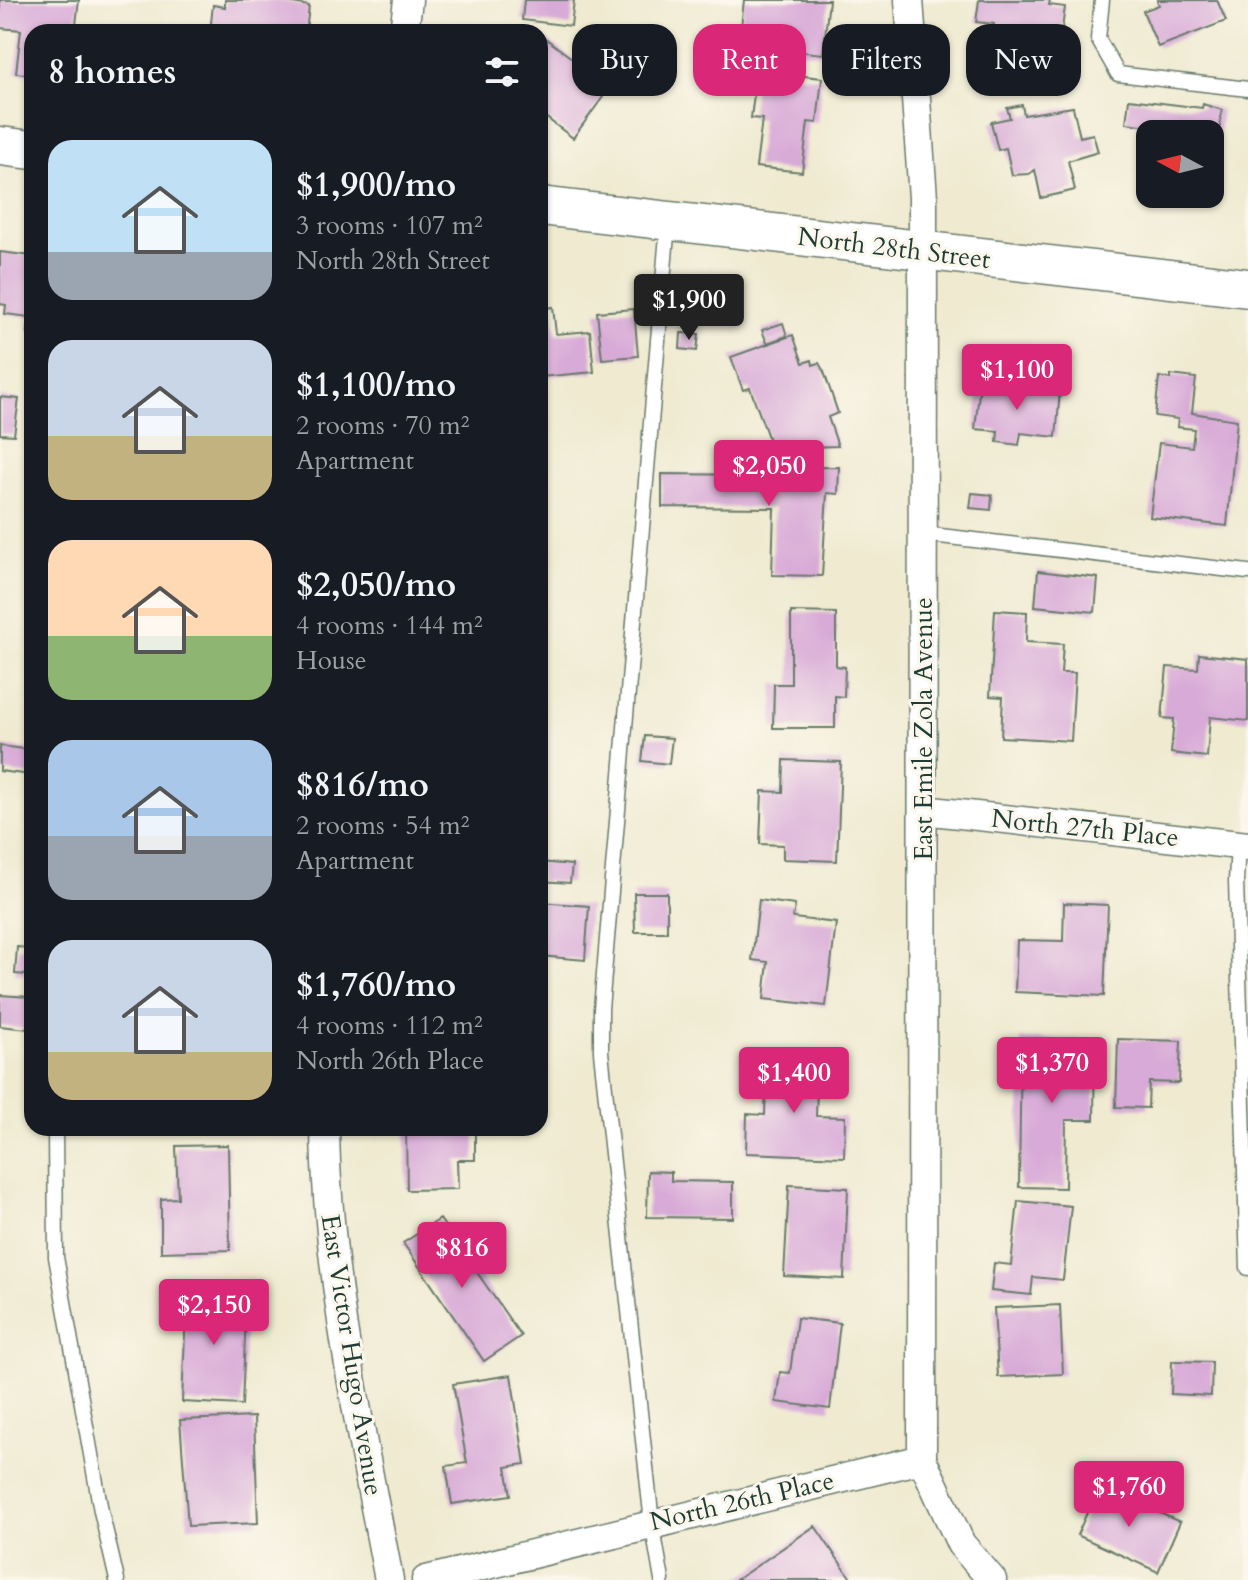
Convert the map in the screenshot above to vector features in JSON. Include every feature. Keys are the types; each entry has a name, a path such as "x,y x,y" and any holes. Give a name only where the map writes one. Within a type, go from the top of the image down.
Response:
{"street":[{"path":"405,24 408,0"},
{"name":"East Emile Zola Avenue","path":"909,0 924,252 922,1459"},
{"path":"0,146 24,149"},
{"name":"North 28th Street","path":"548,207 1248,288"},
{"name":"North 27th Place","path":"923,810 1243,845"},
{"name":"East Victor Hugo Avenue","path":"325,1136 326,1172 351,1377 389,1580"},
{"path":"922,1459 961,1544 992,1580"},
{"name":"North 26th Place","path":"426,1580 922,1459"}],"lane":[{"path":"1102,0 1098,39 1118,74 1248,89"},
{"path":"662,1580 652,1523 601,1052 601,1009 669,221"},
{"path":"923,534 1248,572"},
{"path":"1243,845 1236,881 1248,1268"},
{"path":"55,1136 56,1257 101,1511 117,1580"}],"building":[{"path":"0,0 79,0 76,24 24,24 24,74 16,73 21,30 0,28"},
{"path":"225,0 277,0 309,6 307,24 211,24 213,5 225,7"},
{"path":"524,0 574,0 571,26 522,20"},
{"path":"744,0 829,0 826,24 822,24 822,54 806,52 806,24 741,24"},
{"path":"979,0 1050,0 1049,5 1065,7 1063,24 976,22"},
{"path":"1157,0 1217,0 1226,21 1158,47 1143,11 1159,5"},
{"path":"548,40 572,58 572,96 603,97 573,138 548,119"},
{"path":"806,76 822,78 817,123 808,122 802,172 756,167 762,119 751,118 754,96 806,96"},
{"path":"1129,99 1202,108 1203,104 1222,110 1221,120 1136,120 1136,124 1126,123"},
{"path":"1022,105 1024,115 1073,107 1080,137 1093,134 1098,152 1068,161 1075,190 1041,198 1035,170 1029,174 1012,175 1006,148 998,150 991,122 1010,118 1007,108"},
{"path":"0,252 24,255 24,316 5,314 6,305 0,304"},
{"path":"553,307 556,334 590,331 594,372 548,376 548,308"},
{"path":"634,309 638,356 602,359 597,312"},
{"path":"783,323 787,336 767,343 762,330"},
{"path":"681,333 699,334 697,351 680,349"},
{"path":"793,335 803,363 812,360 813,365 819,363 824,372 838,413 828,417 838,446 772,448 750,388 743,390 731,357"},
{"path":"1171,375 1196,378 1192,413 1237,420 1227,526 1150,517 1159,443 1192,447 1194,429 1177,427 1178,419 1155,416 1159,377 1171,379"},
{"path":"980,383 1060,391 1056,437 1021,433 1019,445 997,442 998,431 975,429"},
{"path":"0,397 19,399 14,435 0,434"},
{"path":"839,467 838,494 827,493 822,576 772,575 774,508 662,507 662,474 761,475 761,468"},
{"path":"972,493 992,495 991,510 970,508"},
{"path":"1038,571 1098,578 1095,612 1035,606"},
{"path":"995,610 1027,612 1026,642 1063,644 1061,673 1075,673 1071,741 1001,737 1003,697 990,696"},
{"path":"791,612 836,613 836,666 845,667 844,697 835,696 835,728 773,728 774,684 791,684"},
{"path":"1199,654 1248,659 1248,721 1210,717 1207,757 1171,753 1174,719 1162,718 1167,667 1198,669"},
{"path":"645,736 672,738 669,764 642,761"},
{"path":"0,746 24,749 24,774 0,771"},
{"path":"784,760 841,762 837,861 783,859 783,845 760,844 762,791 783,792"},
{"path":"548,863 572,865 570,883 548,882"},
{"path":"634,893 667,893 667,932 635,932"},
{"path":"759,900 795,905 793,918 836,923 826,1006 764,999 768,962 752,960"},
{"path":"548,903 589,906 585,960 548,957"},
{"path":"1064,903 1108,905 1104,996 1015,992 1017,940 1063,941"},
{"path":"17,947 24,948 24,975 15,974"},
{"path":"0,995 24,997 24,1029 0,1026"},
{"path":"1021,1039 1095,1040 1094,1120 1066,1120 1065,1188 1019,1187"},
{"path":"1118,1039 1181,1041 1179,1083 1149,1082 1148,1108 1116,1107"},
{"path":"767,1058 818,1060 816,1116 845,1117 844,1157 746,1153 747,1114 765,1115"},
{"path":"406,1136 475,1136 475,1160 457,1160 458,1189 407,1190"},
{"path":"228,1145 230,1250 161,1252 161,1199 178,1198 176,1146"},
{"path":"648,1171 671,1172 671,1181 733,1182 733,1218 647,1217"},
{"path":"789,1185 848,1188 844,1279 784,1276"},
{"path":"1018,1201 1071,1206 1063,1280 1033,1277 1031,1295 991,1291 994,1263 1011,1265"},
{"path":"440,1219 521,1336 484,1361 403,1243"},
{"path":"187,1289 247,1292 242,1405 182,1402"},
{"path":"1060,1305 1063,1374 998,1377 994,1308"},
{"path":"797,1318 840,1323 830,1409 776,1402 780,1372 790,1373"},
{"path":"1172,1361 1212,1362 1211,1396 1171,1394"},
{"path":"511,1375 525,1464 506,1467 511,1495 452,1504 446,1466 467,1463 453,1384"},
{"path":"254,1417 258,1523 188,1526 180,1420"},
{"path":"1099,1486 1180,1522 1158,1572 1077,1535"},
{"path":"815,1526 852,1580 736,1580"}]}
